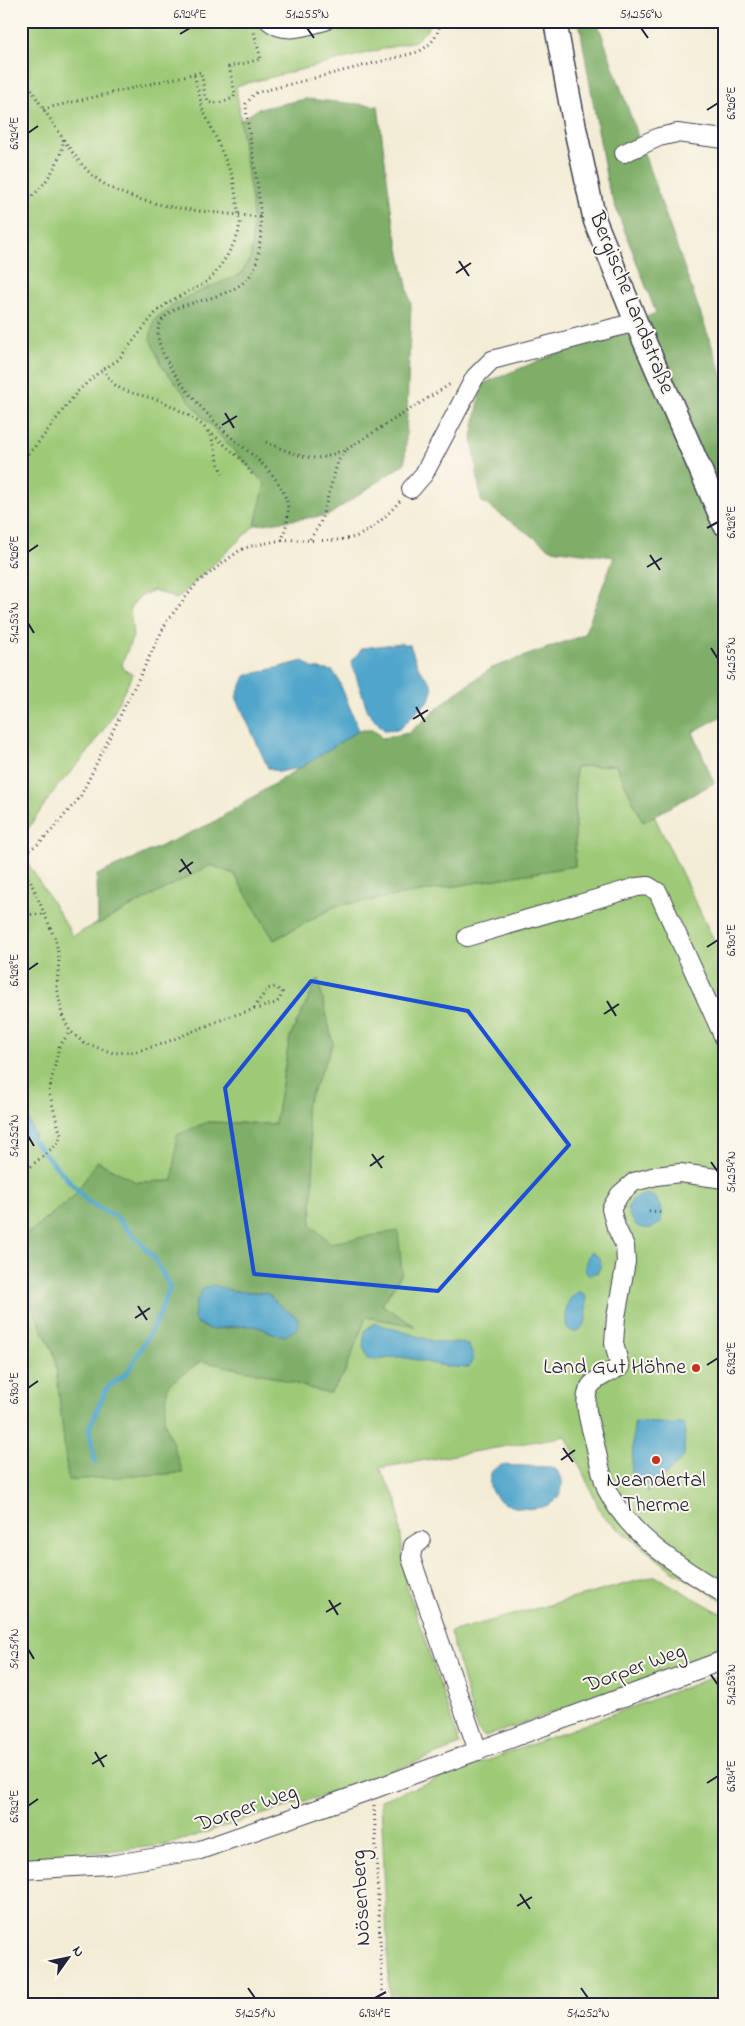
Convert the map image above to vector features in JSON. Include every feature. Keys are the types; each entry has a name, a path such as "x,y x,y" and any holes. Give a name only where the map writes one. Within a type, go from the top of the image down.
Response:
{"main road":[{"name":"Bergische Landstraße","path":"556,21 575,128 595,221 636,322 722,521"}],"street":[{"path":"269,21 274,26 286,29 324,21"},
{"path":"624,153 659,137 677,133 724,139"},
{"path":"411,489 424,474 475,377 492,360 636,322"},
{"path":"467,937 637,887 648,886 658,892 724,1038"},
{"path":"724,1179 680,1173 656,1176 634,1182 615,1201 611,1209 616,1227 625,1246 626,1262 616,1317 614,1343 620,1367 592,1383 587,1395 586,1412 607,1490 620,1512 643,1538 679,1566 724,1594"},
{"path":"421,1541 413,1546 411,1558 478,1751"},
{"name":"Dorper Weg","path":"21,1870 109,1865 200,1850 374,1789 724,1660"}],"path":[{"path":"43,109 201,72 204,90 209,102 214,103 232,98 235,93 229,66 261,59 251,21"},
{"path":"282,540 288,515 286,500 278,484 262,464 218,425 168,364 157,335 160,322 176,308 232,289 243,283 256,265 259,252 260,217 246,113 246,104 251,96 418,52 433,42 437,35 440,21"},
{"path":"21,61 31,88 43,109 91,175 116,191 157,204 260,217"},
{"path":"21,461 38,443 77,392 104,368 125,354 141,329 163,306 214,276 238,234 240,215 233,178 214,131 202,110 194,74"},
{"path":"21,205 31,198 46,182 61,151 63,139"},
{"path":"104,368 108,379 118,388 160,400 203,426 242,460 252,474"},
{"path":"266,442 290,452 322,457 347,449 457,380"},
{"path":"203,426 215,445 221,472 224,476"},
{"path":"310,539 320,524 338,461 347,449"},
{"path":"21,856 45,837 80,797 167,621 197,583 240,550 251,546 282,540 310,539 325,541 352,538 378,522 411,489"},
{"path":"21,870 30,880 56,941 59,959 57,986 59,1005 70,1031 84,1043 113,1053 134,1052 162,1044 254,1008 276,1003 282,996 282,992 275,987 267,989 254,1008"},
{"path":"21,915 45,914"},
{"path":"21,1167 30,1167 57,1144 62,1136 52,1109 49,1092 59,1047 70,1031"},
{"path":"649,1211 662,1212"},
{"name":"Nösenberg","path":"374,1789 383,2005"}],"highlighted area":[{"path":"311,981 468,1011 569,1145 438,1291 254,1274 225,1088"}],"green space":[{"path":"21,21 431,21 427,30 415,41 236,86 252,202 251,256 241,274 172,305 201,415 265,484 255,525 177,599 154,590 139,597 130,608 133,636 122,664 124,670 133,674 108,723 86,755 56,788 21,839"},
{"path":"579,21 597,21 724,380 724,715 693,732 714,783 643,822 616,765 575,767 575,866 336,906 274,940 234,874 211,865 98,924 97,875 212,823 359,730 374,730 382,738 409,733 453,695 492,668 584,635 614,557 551,549 481,501 472,437 482,384 656,313 608,187"},
{"path":"306,99 378,106 392,216 411,305 405,463 329,515 255,525 265,484 201,415 162,366 150,339 154,320 172,305 241,274 251,256 252,202 240,121 258,109"},
{"path":"616,765 643,822 654,816 724,961 724,1565 719,1575 724,1579 724,1601 673,1571 603,1517 566,1436 379,1468 397,1500 406,1584 460,1745 353,1786 166,1845 21,1860 21,1284 55,1356 68,1479 182,1473 164,1420 168,1384 201,1361 267,1375 329,1394 344,1374 366,1317 413,1325 382,1305 402,1273 330,1243 311,1225 314,1159 305,1108 333,1044 318,980 290,1037 275,1124 207,1122 173,1181 136,1182 97,1161 74,1196 21,1239 21,852 73,936 210,865 234,874 274,940 336,906 575,866 575,767"},
{"path":"318,979 333,1044 305,1108 314,1159 311,1225 330,1243 398,1231 402,1273 382,1305 415,1326 366,1317 344,1374 329,1394 267,1375 201,1361 168,1385 164,1420 183,1473 68,1480 55,1356 21,1284 21,1239 74,1196 97,1161 136,1182 173,1181 177,1135 207,1122 275,1124 290,1037","holes":["212,1286 233,1291 267,1293 279,1305 298,1318 275,1334 257,1326 249,1325 214,1329 206,1328 194,1318"]},
{"path":"655,1576 724,1615 724,1652 485,1737 477,1730 450,1632"},
{"path":"724,1673 724,2005 390,2005 381,1800"}],"water":[{"path":"401,643 410,645 419,668 433,688 429,700 400,729 384,730 368,712 351,661 363,648"},
{"path":"303,661 312,668 333,671 359,730 302,767 280,772 268,768 236,697 245,676"},
{"path":"21,1102 35,1136 21,1136"},
{"path":"646,1194 656,1198 662,1212 661,1222 656,1226 647,1228 637,1226 630,1217 627,1208 634,1198"},
{"path":"592,1252 600,1258 601,1264 598,1272 590,1275 586,1272 585,1265 589,1253"},
{"path":"212,1285 233,1291 267,1293 279,1305 298,1318 298,1328 285,1336 256,1326 232,1326 212,1330 197,1323 194,1318 196,1303 203,1289"},
{"path":"578,1292 583,1293 586,1298 586,1319 582,1327 573,1332 567,1328 566,1308 573,1295"},
{"path":"375,1323 433,1341 459,1342 468,1345 474,1357 469,1367 461,1368 399,1357 368,1359 363,1346 365,1330"},
{"name":"Neandertal Therme","path":"634,1422 685,1424 684,1457 647,1493 648,1481 631,1480"},
{"path":"501,1465 553,1468 559,1472 562,1479 560,1495 550,1504 537,1508 522,1508 507,1504 496,1497 490,1486 492,1471"}],"waterway":[{"path":"21,1124 29,1136 89,1203 115,1216 153,1256 170,1287 158,1318 128,1372 106,1389 89,1429 95,1462"}],"place":[{"name":"Land Gut Höhne","path":"696,1368"},
{"name":"Neandertal Therme","path":"656,1460"}]}
